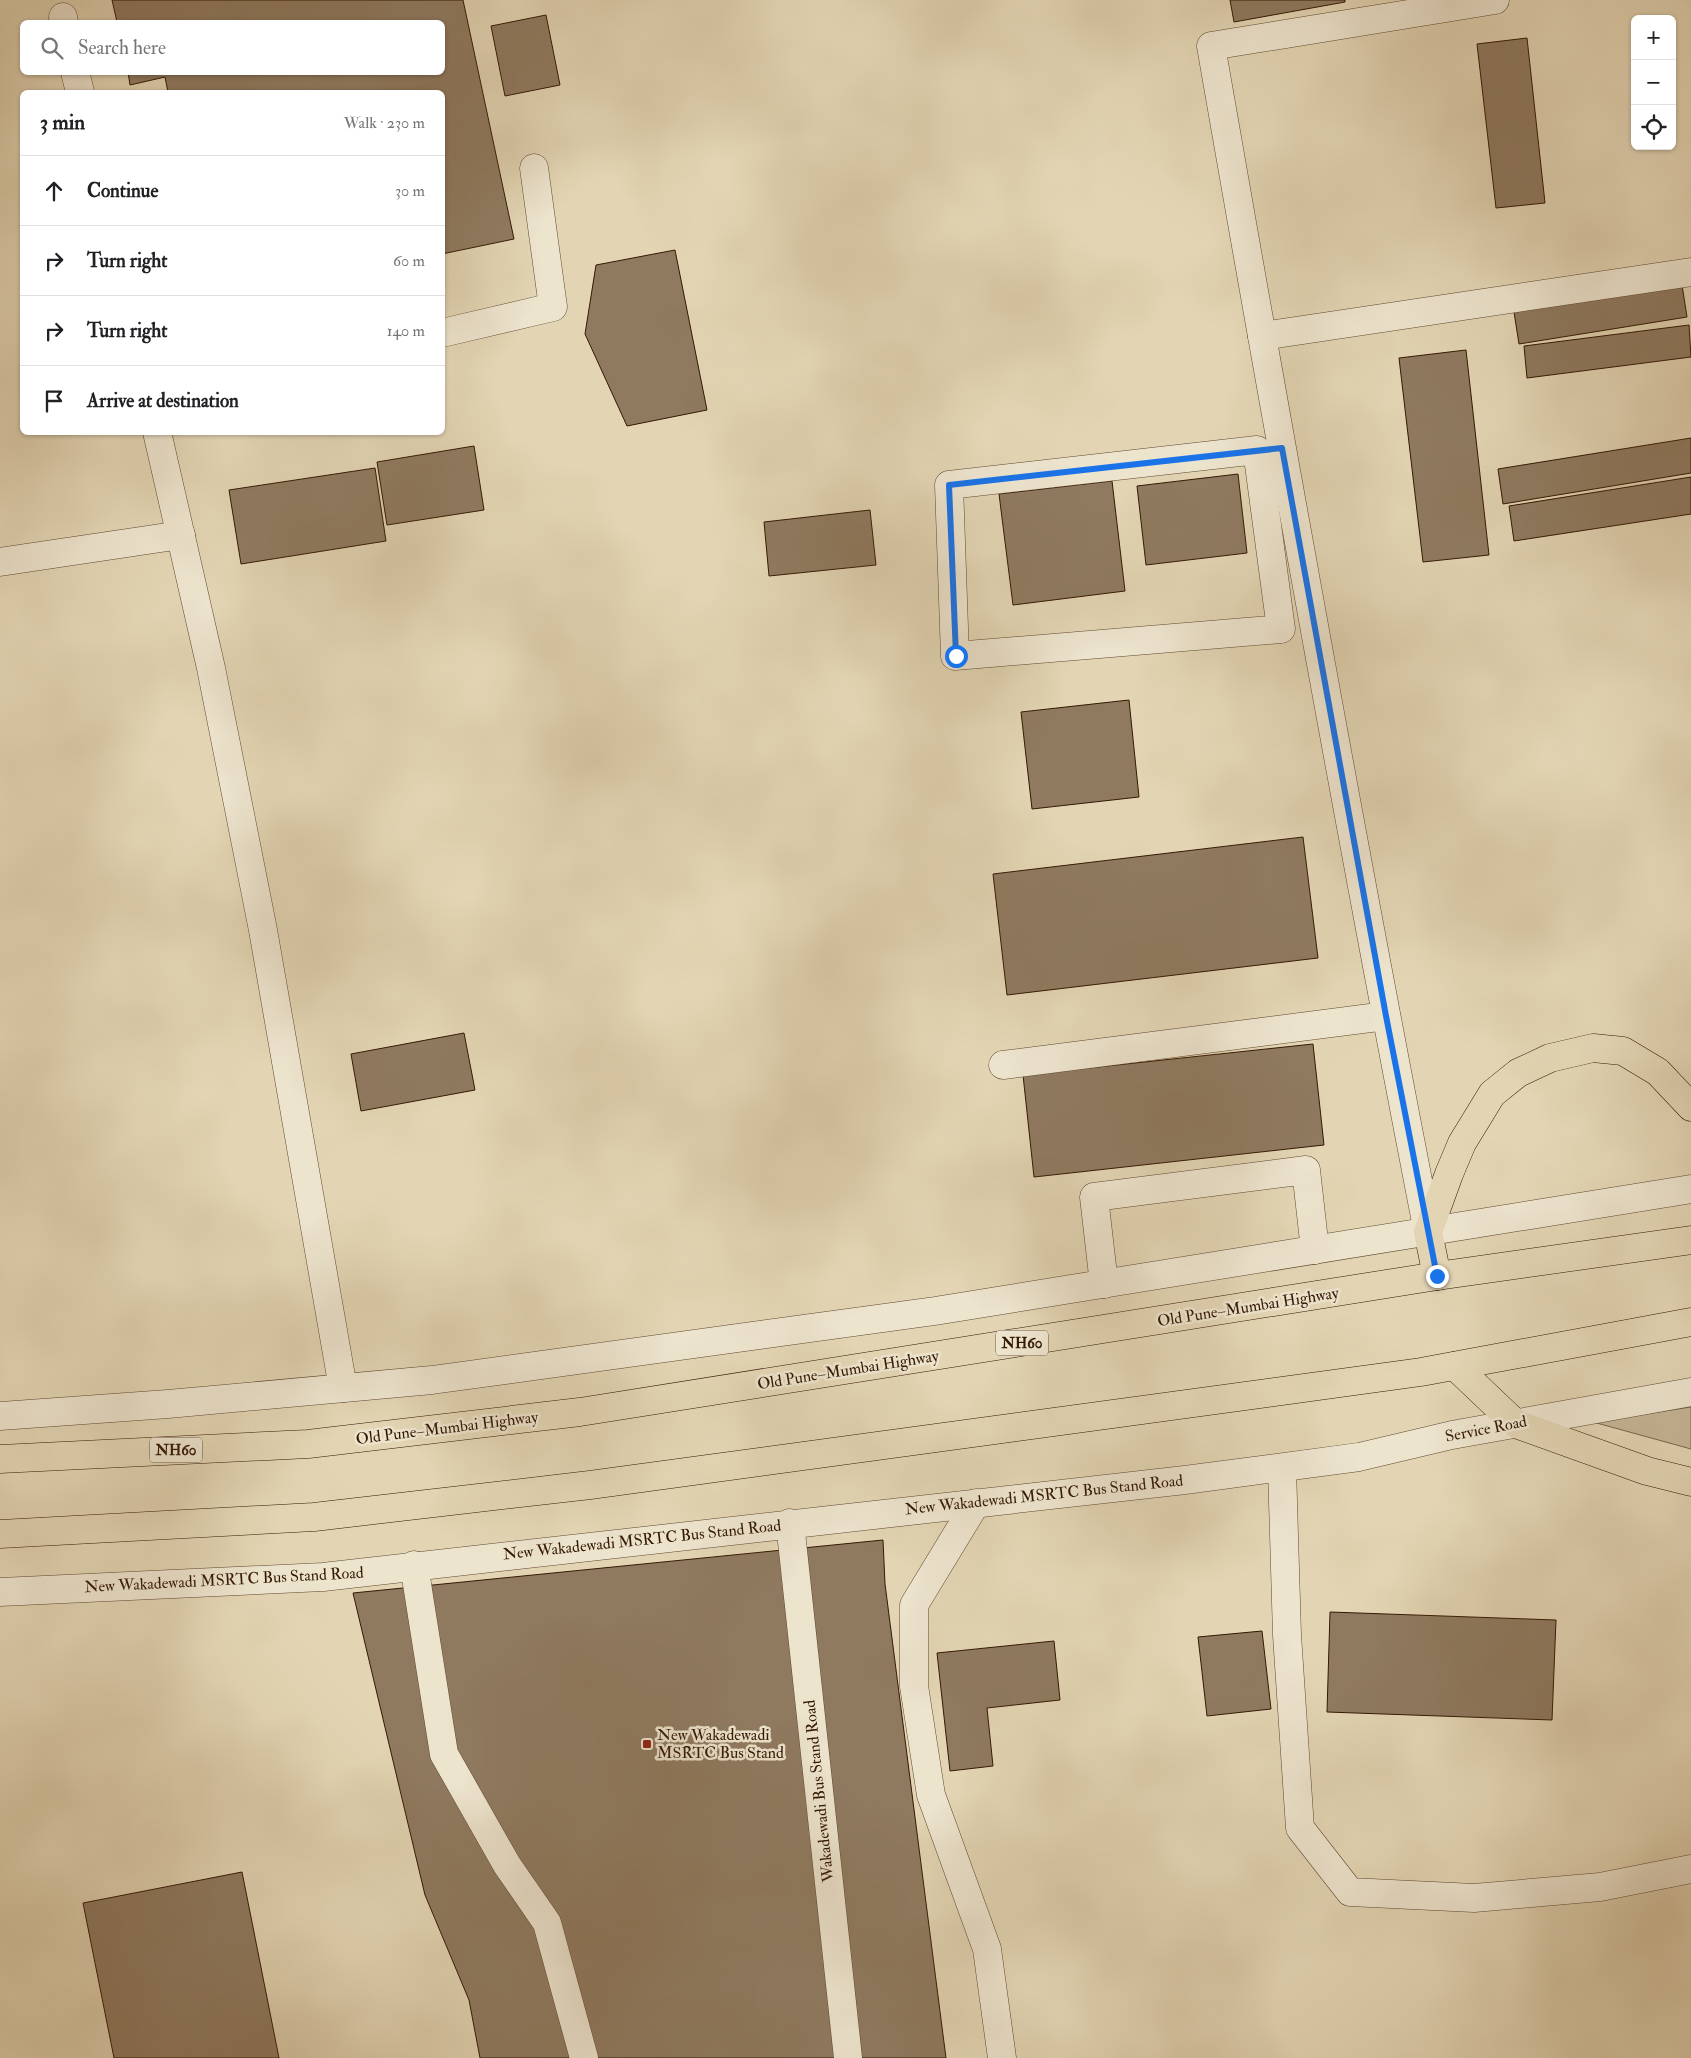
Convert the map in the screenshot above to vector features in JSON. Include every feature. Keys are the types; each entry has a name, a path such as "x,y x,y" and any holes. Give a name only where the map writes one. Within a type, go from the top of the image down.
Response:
{"main road":[{"path":"1437,1276 1428,1232 1462,1142 1492,1094 1518,1072 1550,1058 1593,1048 1623,1051 1658,1072 1691,1107"},
{"name":"Old Pune–Mumbai Highway","path":"0,1459 308,1444 580,1412 1437,1276 1691,1240"},
{"path":"0,1534 314,1517 590,1485 1455,1366 1691,1322"},
{"path":"1455,1366 1516,1424 1647,1471 1691,1482"}],"street":[{"path":"1269,449 949,485 956,656 1281,629 1262,336 1211,46 1495,0"},
{"path":"76,75 80,90"},
{"path":"445,332 553,308 534,168"},
{"path":"1262,336 1691,272"},
{"path":"158,435 211,668 263,930 343,1388"},
{"path":"1269,449 1386,1016 1428,1232"},
{"path":"0,562 181,535"},
{"path":"1003,1065 1386,1016"},
{"path":"1104,1284 1094,1197 1306,1170 1315,1250"},
{"path":"0,1416 178,1403 452,1377 936,1311 1691,1189"},
{"name":"Service Road","path":"1282,1468 1359,1457 1452,1435 1691,1392"},
{"path":"1282,1468 1287,1636 1300,1828 1350,1892 1474,1898 1600,1887 1691,1869"},
{"name":"New Wakadewadi MSRTC Bus Stand Road","path":"0,1592 323,1577 414,1565 1282,1468"},
{"path":"976,1503 914,1605 914,1686 931,1795 987,1949 1002,2058"},
{"name":"Wakadewadi Bus Stand Road","path":"790,1524 848,2058"},
{"path":"414,1565 444,1754 507,1865 547,1923 584,2058"}],"shaded area":[{"path":"1691,1407 1691,1449 1593,1422"}],"building":[{"path":"112,0 463,0 514,239 445,253 445,90 168,90 165,77 130,85 128,75 445,75 445,20 117,20"},
{"path":"1230,0 1345,0 1345,2 1234,22"},
{"path":"546,15 560,85 505,96 491,26"},
{"path":"1527,38 1545,203 1496,208 1477,44"},
{"path":"675,250 707,410 627,426 585,334 596,265"},
{"path":"1682,285 1687,317 1519,344 1514,312"},
{"path":"1689,325 1691,357 1527,378 1524,346"},
{"path":"1466,350 1489,555 1423,562 1399,358"},
{"path":"1691,438 1691,473 1503,504 1498,469"},
{"path":"474,446 484,510 387,525 377,462"},
{"path":"375,468 386,541 241,564 229,490"},
{"path":"1238,474 1247,553 1146,565 1137,486"},
{"path":"1691,477 1691,514 1514,541 1509,506"},
{"path":"1112,481 1125,591 1013,605 999,494"},
{"path":"870,510 876,565 769,576 764,522"},
{"path":"1129,700 1139,797 1032,809 1021,712"},
{"path":"1303,837 1318,958 1007,995 993,874"},
{"path":"464,1033 475,1090 361,1111 351,1054"},
{"path":"1313,1044 1324,1145 1034,1177 1023,1075"},
{"name":"New Wakadewadi MSRTC Bus Stand","path":"883,1540 885,1584 946,2058 480,2058 469,2000 425,1895 353,1593"},
{"path":"1330,1612 1556,1620 1552,1720 1327,1712"},
{"path":"1262,1631 1271,1709 1207,1716 1198,1637"},
{"path":"1054,1641 1060,1700 987,1708 993,1766 950,1771 937,1653"},
{"path":"242,1872 279,2058 114,2058 83,1903"}],"place":[{"name":"New Wakadewadi MSRTC Bus Stand","path":"647,1744"}],"route":[{"path":"956,656 949,485 1282,448 1386,1016 1437,1276"}]}
